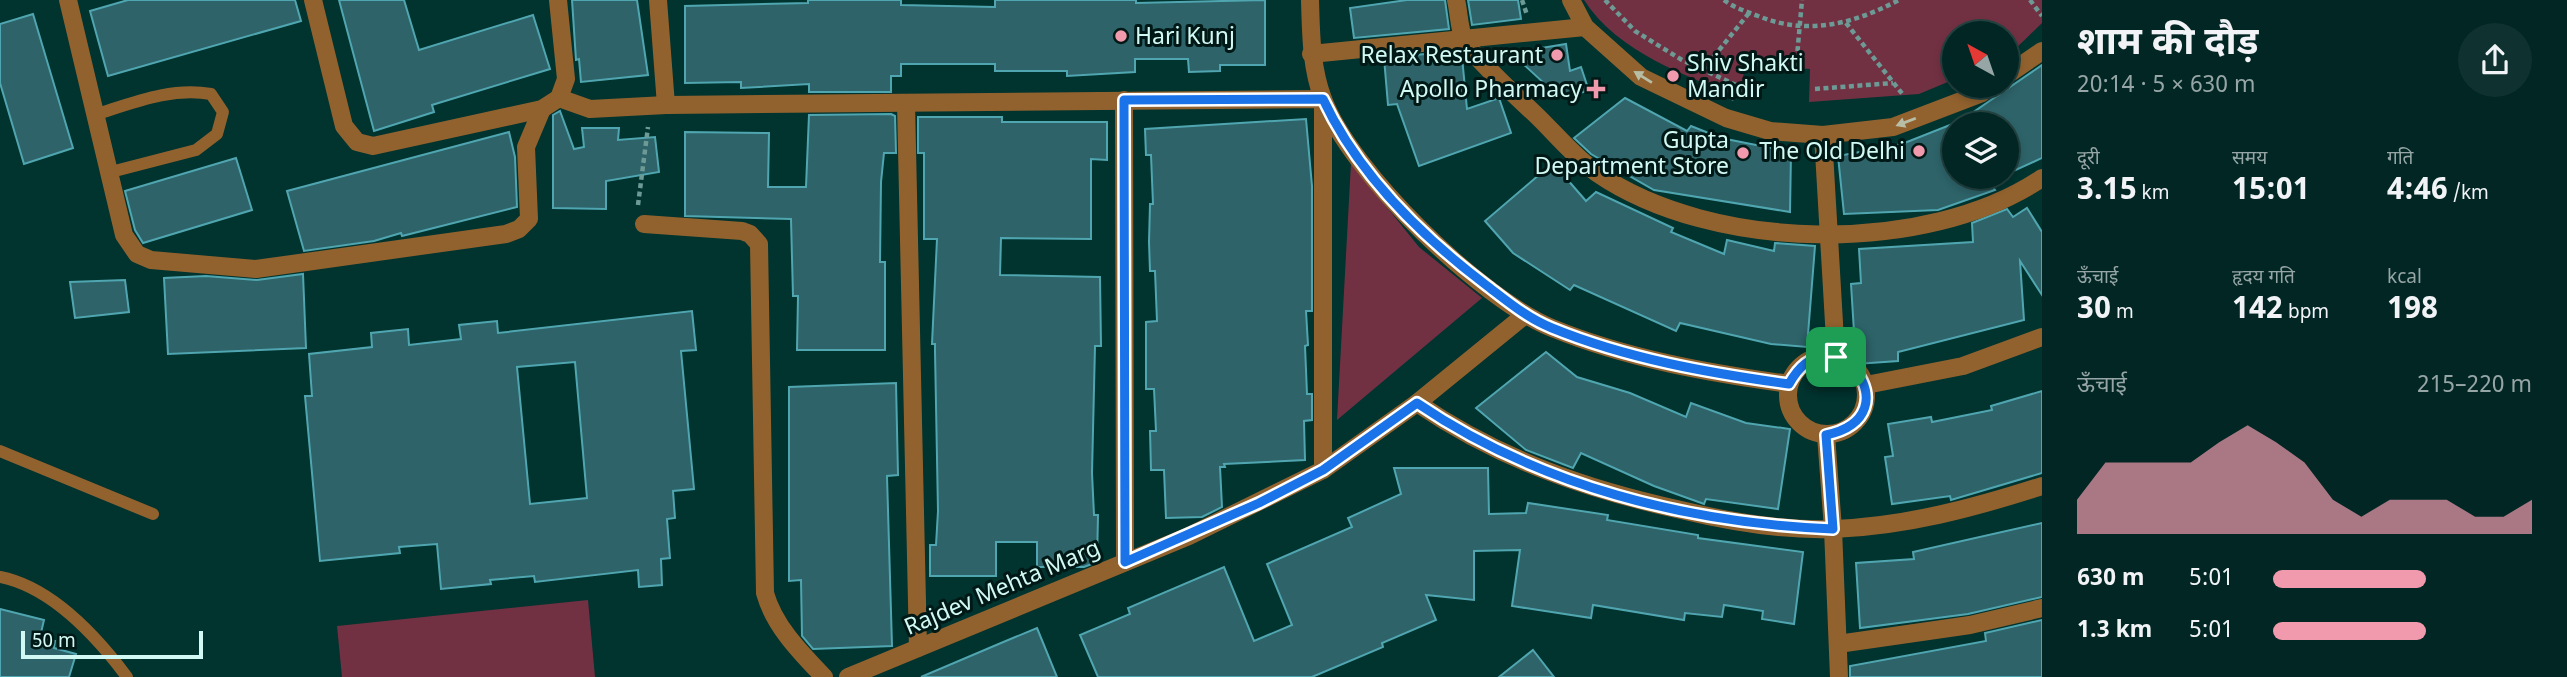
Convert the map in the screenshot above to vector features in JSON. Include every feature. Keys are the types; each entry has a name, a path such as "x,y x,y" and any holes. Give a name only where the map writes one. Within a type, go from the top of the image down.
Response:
{"street":[{"path":"68,0 124,236 137,254 151,260 256,269 506,234 519,229 529,219 526,147 542,108"},
{"path":"313,0 344,127 357,142 373,146 542,108 559,99 566,79 558,0"},
{"path":"658,0 658,105"},
{"path":"1310,0 1311,54 1323,99 1335,124 1389,197 1462,267 1525,315 1595,344 1681,366 1789,384"},
{"path":"1456,0 1465,41 1596,172 1671,210 1740,228 1830,234 1901,231 1962,216 2042,178"},
{"path":"1571,0 1584,27 1641,77 1726,118 1770,131 1823,135 1893,127 1969,98"},
{"path":"1311,54 1465,41 1584,27"},
{"path":"2020,66 2042,51"},
{"path":"559,99 590,109 658,105 1323,99"},
{"path":"1323,99 1323,470"},
{"path":"1124,100 1125,562"},
{"path":"906,103 918,648"},
{"path":"1823,135 1836,357"},
{"path":"644,224 742,231 750,234 759,244 765,593 768,607 784,632 824,677"},
{"name":"Rajdev Mehta Marg","path":"848,677 1125,562 1259,503 1323,470 1417,403 1525,315"},
{"path":"1866,384 1963,366 2042,337"},
{"path":"1821,356 1836,357 1855,367 1866,384 1866,403 1858,420 1844,431 1826,435 1808,430 1795,419 1788,402 1789,384 1796,371 1807,361 1821,356"},
{"path":"1417,403 1516,460 1608,494 1767,526 1833,529 1961,512 2042,486"},
{"path":"1826,435 1839,677"},
{"path":"1838,645 1970,625 2042,608"}],"lane":[{"path":"94,115 167,93 192,91 211,94 223,112 217,134 196,150 107,173"},
{"path":"0,452 153,514"},
{"path":"0,577 25,584 52,603 88,632 127,677"}],"path":[{"path":"1522,0 1528,19"},
{"path":"1605,0 1635,31 1703,70 1736,85 1726,118"},
{"path":"1724,0 1775,23 1801,28 1866,18 1899,0"},
{"path":"1796,68 1802,0"},
{"path":"2030,0 2042,16"},
{"path":"1703,70 1749,13"},
{"path":"1846,23 1904,96"},
{"path":"1815,89 1894,83"},
{"path":"644,224 636,216 658,105"}],"shaded area":[{"path":"1584,0 2042,0 2042,23 2020,44 2020,21 1942,21 1942,84 1919,94 1809,102 1810,69 1744,65 1742,99 1655,60 1615,34"},
{"path":"1351,163 1419,247 1482,298 1337,420"},
{"path":"588,600 595,677 342,677 337,626"}],"building":[{"path":"128,0 295,0 301,21 108,76 90,11"},
{"path":"339,0 404,0 419,50 533,15 550,69 432,105 434,112 374,131"},
{"path":"572,0 637,0 648,75 581,82 579,59 576,60"},
{"path":"808,0 901,0 901,5 995,7 995,0 1136,0 1136,3 1265,0 1265,65 1220,65 1220,71 1189,72 1188,59 1135,59 1135,72 1067,76 1067,71 995,71 995,64 901,64 901,76 891,76 891,92 809,92 809,84 741,88 741,82 685,83 685,6 808,3"},
{"path":"1407,0 1445,0 1449,29 1354,38 1350,8"},
{"path":"1468,0 1518,0 1521,19 1472,25"},
{"path":"33,14 73,148 24,164 0,83 0,24"},
{"path":"1566,44 1570,71 1581,67 1589,91 1559,97 1521,62 1531,61 1529,50"},
{"path":"1457,51 1462,57 1467,109 1499,98 1511,133 1419,166 1397,104 1388,105 1384,58"},
{"path":"2042,65 2042,158 2019,169 2019,112 1973,112 1994,98 2020,98 2020,80"},
{"path":"1625,98 1687,131 1691,126 1721,138 1791,152 1790,212 1654,190 1591,154 1574,138"},
{"path":"560,111 574,149 584,147 582,128 619,128 618,140 655,137 659,172 606,181 606,209 553,208 553,115"},
{"path":"809,115 895,116 896,153 884,153 881,182 880,262 885,262 885,350 797,350 798,296 793,296 791,219 685,216 685,132 769,133 768,187 806,187"},
{"path":"918,117 1002,117 1002,122 1107,122 1107,160 1091,159 1091,239 1001,238 1000,275 1100,277 1101,346 1095,346 1092,473 1094,515 1098,515 1097,562 1084,567 1037,567 1037,542 996,542 996,576 930,576 930,545 936,545 938,511 935,344 932,344 937,239 924,239 924,153 918,153"},
{"path":"1306,119 1312,186 1312,311 1306,311 1308,345 1305,346 1307,394 1312,394 1312,420 1304,421 1305,460 1224,464 1225,467 1220,467 1222,507 1202,517 1166,518 1164,470 1151,470 1150,431 1156,431 1154,389 1146,389 1146,322 1157,321 1155,271 1150,271 1150,204 1153,204 1151,155 1146,155 1145,129"},
{"path":"1942,128 1942,189 1995,190 1938,210 1844,214 1838,156 1902,144"},
{"path":"509,132 515,157 517,207 402,236 401,233 374,241 304,251 287,191"},
{"path":"236,158 252,210 143,243 135,230 125,191"},
{"path":"1553,163 1586,201 1596,192 1673,228 1671,232 1724,254 1727,240 1774,251 1775,243 1815,246 1807,347 1771,344 1680,323 1676,331 1574,285 1570,290 1513,253 1485,221"},
{"path":"2027,208 2042,232 2042,295 2020,261 2024,320 1898,352 1898,361 1856,364 1851,284 1861,283 1859,249 1973,242 1972,223 2007,209 2013,217"},
{"path":"303,274 306,348 168,354 164,278 206,276 257,280"},
{"path":"125,280 129,312 75,318 70,282"},
{"path":"692,311 696,350 681,351 694,489 673,491 675,518 667,519 670,558 661,559 662,585 639,587 638,570 535,582 534,576 490,580 491,584 441,589 437,544 399,547 400,553 320,561 305,396 312,396 309,354 372,347 371,333 408,329 409,345 461,339 459,325 497,321 498,333","holes":["575,362 587,498 530,504 517,367"]},
{"path":"1546,352 1577,377 1630,393 1686,417 1691,403 1746,423 1790,429 1778,509 1706,499 1704,504 1654,486 1581,453 1573,468 1526,450 1476,408"},
{"path":"896,383 898,475 887,476 892,646 813,649 802,636 801,580 789,581 789,387"},
{"path":"2042,391 2042,473 1951,500 1950,496 1892,504 1885,457 1893,456 1888,424 1931,417 1932,422 1992,410 1991,406"},
{"path":"1394,468 1488,468 1489,514 1526,513 1528,503 1608,515 1607,520 1698,535 1698,538 1803,552 1794,624 1762,619 1763,611 1724,605 1722,617 1685,613 1684,620 1593,605 1591,618 1512,606 1520,550 1474,551 1474,600 1426,595 1436,620 1382,643 1383,647 1312,677 1098,677 1080,635 1130,614 1128,608 1224,567 1254,641 1292,625 1267,564 1352,527 1348,518 1401,494"},
{"path":"2042,523 2042,597 1968,614 1860,628 1856,563 1914,559 1913,552"},
{"path":"0,609 44,620 40,637 55,641 54,648 76,654 69,677 0,677"},
{"path":"2042,620 2042,677 1850,677 1850,666 1986,641 1985,633"},
{"path":"1037,628 1057,677 921,677 1001,643"},
{"path":"1533,650 1554,677 1499,677"}],"place":[{"name":"Hari Kunj","path":"1121,36"},
{"name":"Relax Restaurant","path":"1557,55"},
{"name":"Shiv Shakti Mandir","path":"1673,76"},
{"name":"Apollo Pharmacy","path":"1596,89"},
{"name":"The Old Delhi","path":"1919,151"},
{"name":"Gupta Department Store","path":"1743,153"}],"route":[{"path":"1323,99 1335,124 1389,197 1462,267 1525,315 1595,344 1705,373 1789,384 1796,371 1807,361 1821,356 1836,357 1855,367 1866,384 1866,403 1858,420 1844,431 1826,435 1833,529 1767,526 1608,494 1516,460 1437,417 1417,403 1323,470 1189,536 1125,562 1124,100 1323,99"}]}
